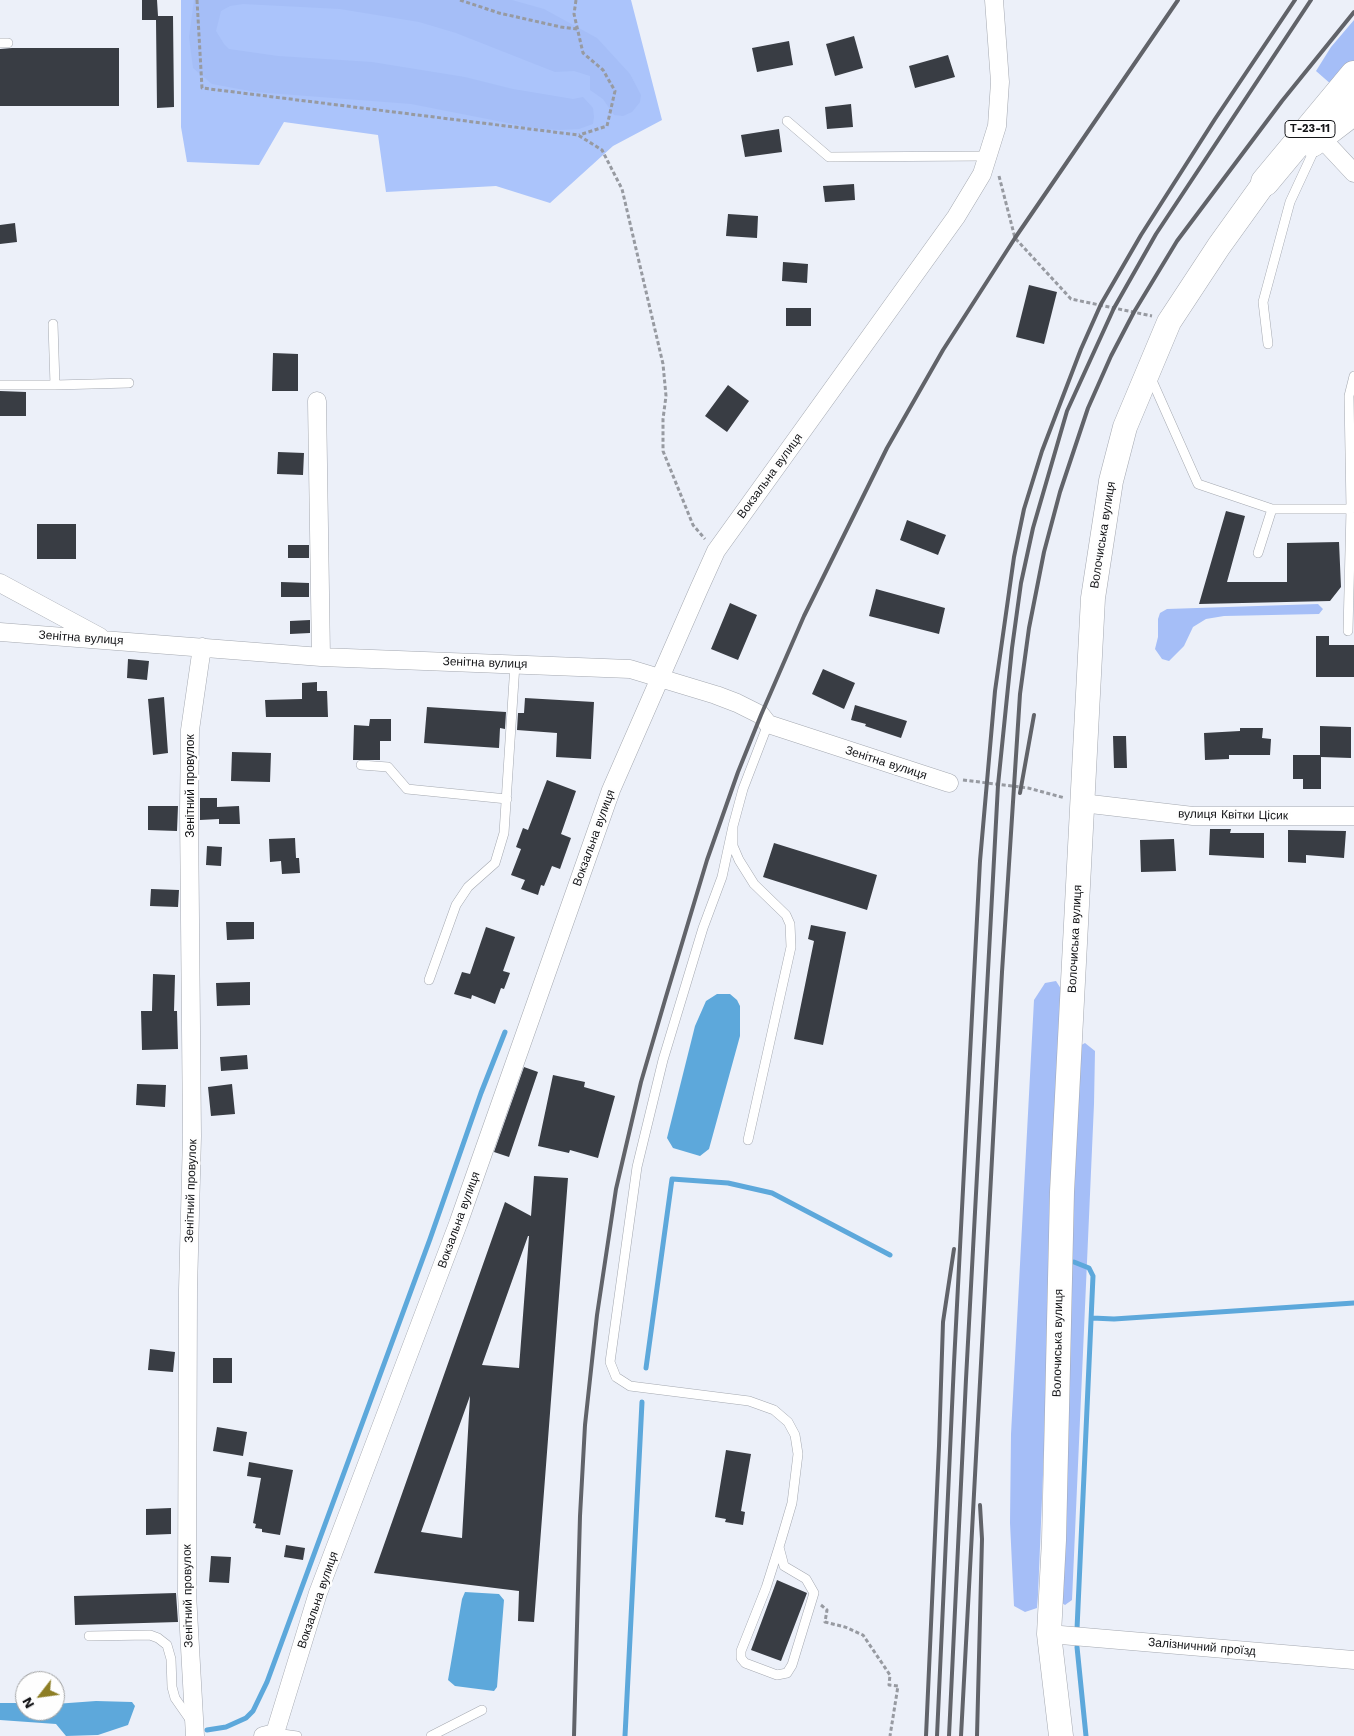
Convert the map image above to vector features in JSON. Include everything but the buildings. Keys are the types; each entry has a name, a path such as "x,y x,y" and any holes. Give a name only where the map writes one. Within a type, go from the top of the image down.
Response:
{"main road":[{"name":"Т-23-11","path":"1265,182 1315,132 1354,75"},
{"name":"Т-23-11","path":"1315,132 1354,111"},
{"name":"Волочиська вулиця","path":"1061,1736 1049,1634 1054,1540 1062,1192 1094,598 1109,491 1125,427 1148,371 1169,322 1218,246 1265,182"}],"street":[{"name":"Вокзальна вулиця","path":"269,1735 318,1593 458,1224 611,790 716,551 956,217 982,174 998,126 1000,82 994,0"},
{"path":"1315,132 1354,173"},
{"path":"317,401 321,657"},
{"path":"0,583 105,640"},
{"name":"Зенітна вулиця","path":"0,632 321,657 630,668 737,703 761,715 768,724 949,783"},
{"name":"Зенітний провулок","path":"194,1731 187,1594 188,1290 192,1136 189,812 190,730 202,647"},
{"name":"вулиця Квітки Цісик","path":"1082,803 1193,816 1354,816"},
{"name":"Залізничний проїзд","path":"1049,1634 1354,1660"}],"lane":[{"path":"787,121 829,156 989,156"},
{"path":"1268,344 1263,302 1290,202 1315,132"},
{"path":"53,324 55,385"},
{"path":"1148,371 1198,484 1272,509 1351,509"},
{"path":"1348,631 1351,509 1349,396 1354,376"},
{"path":"0,385 128,383"},
{"path":"1258,553 1272,509"},
{"path":"429,980 456,905 468,887 495,863 504,833 515,664"},
{"path":"768,724 743,789 722,877 703,928 663,1060 637,1167 610,1362 616,1377 630,1386 750,1401 774,1410 788,1422 795,1435 798,1454 792,1503 766,1588 741,1651 741,1658 746,1663 777,1676 787,1673 792,1664 814,1593 806,1579 784,1566 779,1547"},
{"path":"360,766 388,767 407,789 507,799"},
{"path":"733,826 733,846 746,872 754,884 786,915 790,924 791,947 748,1140"},
{"path":"89,1636 150,1635 158,1638 166,1645 171,1659 172,1687 175,1698 194,1731"},
{"path":"431,1736 482,1710"},
{"path":"269,1735 297,1736"}],"path":[{"path":"197,0 202,88 578,135 607,126 615,91 603,70 583,53 574,14 576,0"},
{"path":"463,0 499,13 577,29"},
{"path":"578,135 602,150 622,189 663,364 666,396 663,419 663,450 693,525 716,551"},
{"path":"989,156 1001,181 1015,238 1071,299 1148,315 1169,322"},
{"path":"949,783 956,779 1015,786 1082,803"},
{"path":"813,1597 827,1610 825,1622 845,1627 863,1635 890,1675 889,1685 898,1686 890,1736"}],"shaded area":[{"path":"181,0 631,0 662,120 613,146 550,203 496,186 386,192 378,135 284,122 259,165 187,162 181,127"},
{"path":"194,0 512,0 544,9 597,38 630,74 641,95 640,102 632,112 623,116 614,115 603,99 590,90 590,76 574,71 555,72 456,33 419,22 340,9 243,4 230,6 221,11 216,31 229,49 278,56 372,62 465,77 513,89 573,99 583,97 593,108 593,124 579,129 533,128 411,104 255,92 212,84 193,68 189,37"},
{"path":"1354,20 1354,75 1340,92 1316,71 1331,47"},
{"path":"1318,604 1323,609 1319,614 1224,616 1206,619 1193,627 1184,646 1169,661 1162,659 1155,649 1158,637 1158,619 1160,613 1167,609"},
{"path":"1056,981 1063,992 1038,1595 1037,1608 1025,1612 1014,1606 1010,1523 1011,1434 1034,1000 1045,983"},
{"path":"717,994 730,994 737,1000 740,1006 740,1036 709,1149 700,1156 673,1148 667,1138 695,1026 706,1001"},
{"path":"1085,1043 1095,1051 1094,1104 1072,1600 1065,1605 1059,1601 1074,1049"},
{"path":"465,1592 499,1594 504,1600 497,1687 494,1691 455,1686 448,1680 462,1599"},
{"path":"96,1701 132,1702 135,1706 128,1725 98,1735 66,1736 56,1724 0,1720 0,1703 15,1703 15,1721 65,1721 65,1703"}],"waterway":[{"path":"207,1730 226,1727 246,1718 253,1711 267,1682 430,1239 481,1093 505,1032"},
{"path":"646,1368 672,1179 728,1183 772,1193 890,1255"},
{"path":"1074,1262 1089,1268 1093,1276 1077,1629"},
{"path":"1092,1318 1114,1319 1354,1303"},
{"path":"625,1736 642,1402"},
{"path":"1077,1647 1086,1736"}],"railway":[{"path":"574,1736 580,1516 585,1425 597,1315 616,1189 641,1082 707,860 738,772 804,616 887,448 943,350 1015,238 1178,0"},
{"path":"937,1736 980,861 995,691 1014,557 1024,509 1042,451 1081,349 1101,304 1141,235 1215,119 1295,0"},
{"path":"949,1736 998,785 1012,648 1021,583 1033,528 1067,411 1114,308 1156,234 1311,0"},
{"path":"961,1736 1002,972 1020,694 1029,628 1044,552 1060,492 1088,408 1111,356 1134,312 1177,241 1282,101 1354,12"},
{"path":"1020,793 1034,715"},
{"path":"926,1736 943,1322 954,1249"},
{"path":"977,1736 982,1539 980,1505"}]}
